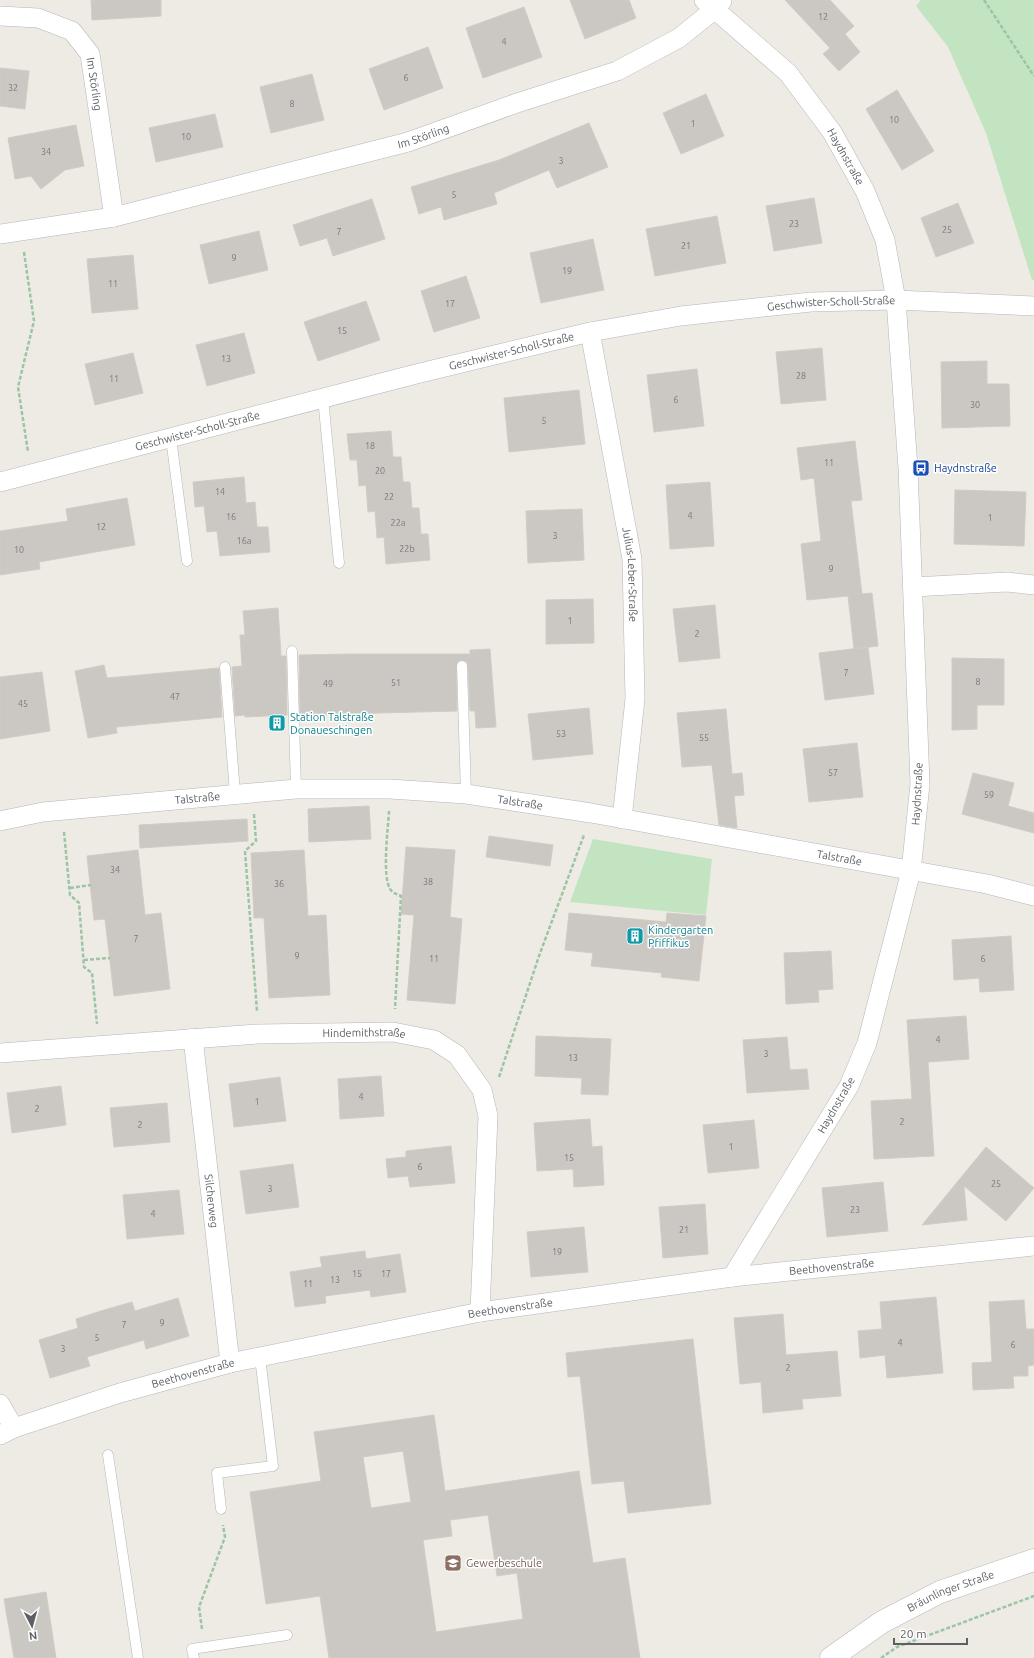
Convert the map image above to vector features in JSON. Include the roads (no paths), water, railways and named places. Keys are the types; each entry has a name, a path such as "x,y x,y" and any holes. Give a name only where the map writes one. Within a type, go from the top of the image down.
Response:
{"main road":[{"name":"Bräunlinger Straße","path":"831,1658 882,1622 940,1592 1034,1560"}],"street":[{"name":"Im Störling","path":"0,234 114,217 408,142 517,103 617,71 678,38 714,3"},
{"name":"Haydnstraße","path":"714,3 788,73 832,132 865,191 885,240 896,300 908,468 920,784 911,871 867,1043 849,1086 732,1277"},
{"name":"Im Störling","path":"0,16 38,18 72,31 90,54 114,217"},
{"name":"Geschwister-Scholl-Straße","path":"0,482 323,398 590,332 689,315 811,302 896,300 1034,306"},
{"name":"Julius-Leber-Straße","path":"590,332 632,559 635,699 622,819"},
{"path":"912,587 1008,582 1034,585"},
{"name":"Talstraße","path":"0,821 42,812 296,789 390,789 466,794 591,813 987,884 1034,896"},
{"name":"Hindemithstraße","path":"0,1053 258,1034 393,1032 434,1040 457,1055 482,1090 488,1116 480,1312"},
{"name":"Silcherweg","path":"193,1038 230,1363"},
{"name":"Beethovenstraße","path":"7,1432 120,1393 230,1363 480,1312 732,1277 1034,1246"},
{"path":"0,1404 7,1432"}],"lane":[{"path":"323,398 339,563"},
{"path":"170,438 187,560"},
{"path":"292,651 296,789"},
{"path":"462,666 466,794"},
{"path":"225,667 244,793"},
{"path":"222,1509 217,1473 273,1466 260,1357"},
{"path":"108,1456 138,1658"},
{"path":"194,1658 192,1649 287,1635"}],"place":[{"name":"Haydnstraße","path":"921,468"},
{"name":"Station Talstraße Donaueschingen","path":"277,723"},
{"name":"Kindergarten Pfiffikus","path":"635,936"},
{"name":"Gewerbeschule","path":"453,1563"}]}
